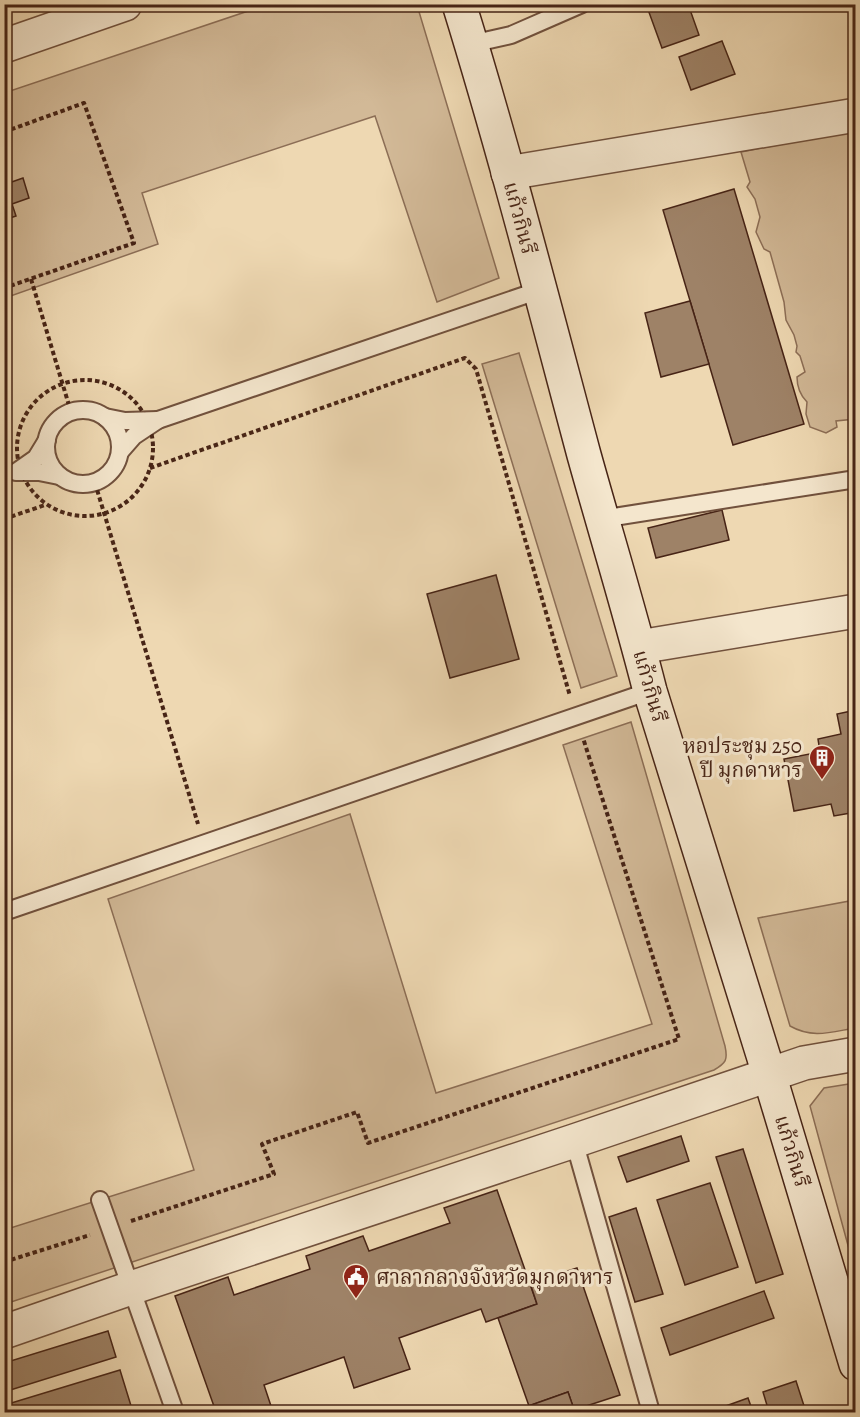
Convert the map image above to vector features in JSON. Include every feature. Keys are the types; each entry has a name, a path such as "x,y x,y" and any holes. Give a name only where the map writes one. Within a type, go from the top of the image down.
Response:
{"street":[{"path":"4,45 124,4"},
{"name":"แก้วกินรี","path":"459,4 508,173 650,691 769,1074 855,1364"},
{"path":"508,173 855,116"},
{"path":"639,647 855,611"},
{"path":"4,1332 769,1074 804,1063 855,1054"}],"lane":[{"path":"471,44 511,35 582,4"},
{"path":"120,452 134,436 152,422 540,290"},
{"path":"94,411 114,424 119,435 121,447 114,469 95,483 82,485 39,472 15,473 36,458 51,428 60,418 71,412 94,411"},
{"path":"105,417 152,422"},
{"path":"46,440 46,453 50,465 58,476"},
{"path":"602,519 855,479"},
{"path":"4,912 650,691"},
{"path":"574,1141 651,1413"},
{"path":"100,1200 175,1413"}],"path":[{"path":"4,132 84,103 134,243 4,288"},
{"path":"31,279 71,412"},
{"path":"4,1262 274,1174 262,1144 357,1112 368,1143 679,1040 576,716 476,369 465,358 150,468"},
{"path":"83,380 105,382 124,393 152,422 154,448 150,468 140,489 125,504 105,514 81,517 58,512 38,499 15,473 17,435 25,413 41,395 62,382 83,380"},
{"path":"95,483 204,843"},
{"path":"4,519 46,504"}],"shaded area":[{"path":"266,5 417,5 499,278 437,302 375,116 142,193 158,244 5,298 4,93"},
{"path":"855,130 855,419 836,421 837,427 826,433 810,427 806,414 807,402 799,391 797,377 805,372 800,356 796,352 794,335 786,320 784,302 770,252 764,249 756,232 760,217 755,199 747,187 750,182 741,152"},
{"path":"519,353 617,676 581,688 482,364"},
{"path":"631,722 725,1046 726,1058 721,1065 714,1070 5,1304 4,1230 194,1170 108,899 350,814 436,1093 652,1024 563,745"},
{"path":"855,900 855,1028 830,1033 798,1030 790,1026 758,918"},
{"path":"856,1083 855,1271 810,1106 824,1088"}],"building":[{"path":"646,4 688,4 699,35 662,48"},
{"path":"722,41 735,74 691,90 679,57"},
{"path":"23,178 29,198 12,204 16,216 4,220 4,179 6,184"},
{"path":"734,189 804,424 733,445 663,210"},
{"path":"690,301 709,364 661,377 645,313"},
{"path":"722,510 729,540 656,558 648,528"},
{"path":"496,575 519,659 450,678 427,594"},
{"name":"หอประชุม 250 ปี มุกดาหาร","path":"856,710 856,812 834,816 831,804 794,811 784,759 820,752 818,739 841,734 837,714"},
{"path":"681,1136 689,1161 627,1182 618,1157"},
{"path":"743,1149 783,1274 756,1283 716,1157"},
{"path":"710,1183 738,1267 685,1285 657,1200"},
{"name":"ศาลากลางจังหวัดมุกดาหาร","path":"497,1190 537,1304 486,1322 481,1309 399,1338 410,1369 354,1388 344,1357 264,1385 273,1412 216,1412 175,1296 228,1277 234,1295 310,1269 306,1256 363,1236 369,1251 450,1223 444,1208"},
{"path":"636,1208 663,1294 635,1302 609,1217"},
{"path":"577,1268 620,1395 574,1410 568,1392 529,1406 498,1318 537,1304 530,1283"},
{"path":"764,1291 774,1318 670,1355 661,1328"},
{"path":"108,1331 116,1357 4,1392 4,1363"},
{"path":"120,1370 132,1409 122,1412 11,1412 8,1404"},
{"path":"796,1381 806,1412 769,1412 763,1392"},
{"path":"568,1392 575,1412 518,1412 517,1410"},
{"path":"748,1398 753,1412 709,1412"}],"place":[{"name":"หอประชุม 250 ปี มุกดาหาร","path":"822,781"},
{"name":"ศาลากลางจังหวัดมุกดาหาร","path":"356,1300"}]}
